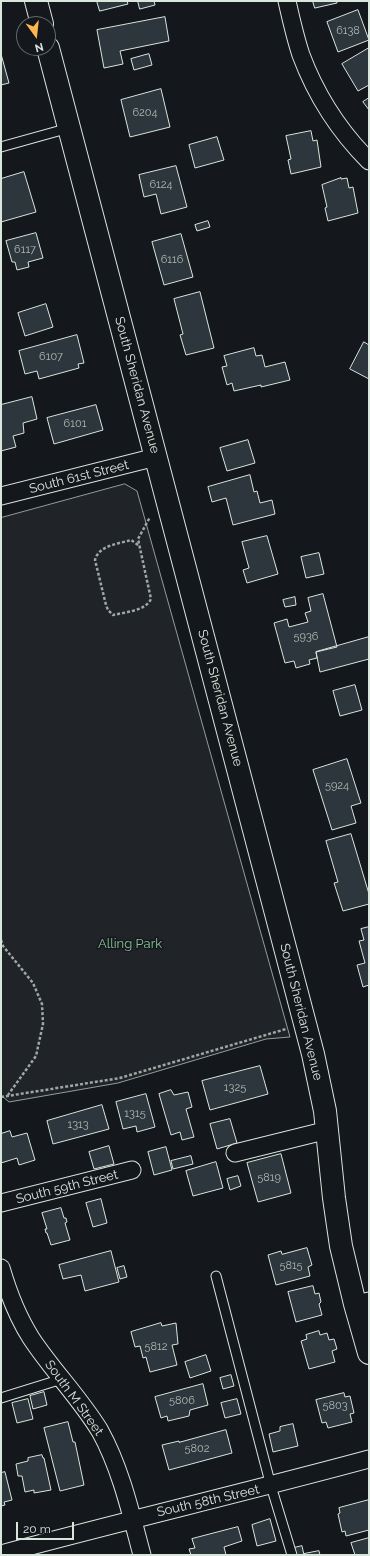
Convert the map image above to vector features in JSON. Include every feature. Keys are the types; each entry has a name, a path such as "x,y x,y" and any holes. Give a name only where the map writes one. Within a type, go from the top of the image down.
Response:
{"street":[{"path":"36,1 40,16"},
{"path":"287,1 301,54 312,80 327,109 341,130 369,161"},
{"name":"South Sheridan Avenue","path":"50,56 313,1054 328,1130 336,1216 341,1246 362,1303 369,1353"},
{"name":"South 61st Street","path":"1,496 156,457"},
{"path":"235,1154 328,1130"},
{"name":"South 59th Street","path":"1,1204 132,1170"},
{"name":"South M Street","path":"1,1268 7,1288 22,1322 45,1358 101,1433 116,1468 142,1555"},
{"name":"South 58th Street","path":"1,1554 132,1519 271,1486 369,1459"}],"lane":[{"path":"1,147 69,128"},
{"path":"216,1276 271,1486 292,1555"},
{"path":"1,1398 62,1379"}],"path":[{"path":"138,545 131,540 103,548 96,554 95,560 106,605 108,610 113,615 143,607 148,604 151,599 138,545 138,539 153,511"},
{"path":"1,940 3,946 33,983 42,1004 44,1024 36,1056 8,1095"},
{"path":"1,1097 120,1078 287,1028"}],"green space":[{"name":"Alling Park","path":"125,484 137,491 290,1037 266,1039 118,1083 9,1102 1,1095 1,518"}],"building":[{"path":"97,1 127,1 128,4 100,11"},
{"path":"138,1 154,1 155,5 140,9"},
{"path":"313,1 337,1 337,3 315,8"},
{"path":"358,10 369,40 338,52 327,22"},
{"path":"165,17 169,41 120,51 123,64 104,68 97,30"},
{"path":"369,48 369,85 358,91 342,64"},
{"path":"1,54 9,83 1,85"},
{"path":"149,54 152,65 134,70 131,59"},
{"path":"161,89 170,127 130,137 121,100"},
{"path":"369,98 369,110 363,102"},
{"path":"311,131 313,141 317,140 321,167 291,174 288,160 291,159 286,136"},
{"path":"217,137 224,160 195,168 189,145"},
{"path":"176,166 187,207 161,214 156,194 144,197 139,175"},
{"path":"24,172 36,212 1,222 1,179"},
{"path":"341,178 347,178 349,188 353,187 358,213 328,221 325,208 327,207 322,185"},
{"path":"208,221 210,227 197,231 195,225"},
{"path":"36,233 43,258 28,262 29,267 17,270 15,262 12,262 6,241"},
{"path":"181,234 193,277 164,285 152,242"},
{"path":"200,292 214,348 186,355 180,335 183,334 174,299"},
{"path":"46,304 53,327 25,336 18,313"},
{"path":"77,335 84,363 78,364 79,368 39,379 37,371 25,374 19,351"},
{"path":"364,342 369,345 369,379 350,369"},
{"path":"254,348 256,356 262,355 265,367 285,362 290,380 261,387 261,385 234,391 232,383 227,385 222,367 227,366 224,356"},
{"path":"32,397 37,419 23,423 24,433 13,436 16,447 1,451 1,405"},
{"path":"96,405 103,430 54,444 47,418"},
{"path":"248,440 255,463 227,471 220,448"},
{"path":"250,475 254,492 257,491 260,503 272,500 275,514 233,525 226,498 212,502 208,487"},
{"path":"267,536 278,574 247,583 243,570 249,568 242,542"},
{"path":"319,553 324,574 306,578 301,557"},
{"path":"323,594 337,647 316,652 317,658 309,660 310,664 296,668 294,661 285,663 274,623 287,619 289,627 308,622 305,613 311,611 308,598"},
{"path":"295,597 296,605 285,607 283,600"},
{"path":"369,637 369,659 320,672 316,652"},
{"path":"355,685 362,710 340,716 333,691"},
{"path":"347,759 361,803 351,806 356,823 332,830 313,770"},
{"path":"351,834 369,894 369,904 343,911 334,883 338,882 326,841"},
{"path":"369,927 369,985 363,987 357,965 365,963 359,941 364,940 361,929"},
{"path":"260,1066 268,1094 210,1110 202,1081"},
{"path":"171,1090 174,1095 188,1092 192,1107 186,1109 194,1137 182,1140 180,1132 171,1135 159,1094"},
{"path":"146,1094 155,1127 137,1132 136,1126 123,1129 116,1102"},
{"path":"102,1105 109,1129 53,1144 47,1121"},
{"path":"230,1119 237,1143 217,1149 210,1124"},
{"path":"10,1131 12,1137 27,1133 35,1160 19,1165 17,1158 1,1163 1,1134"},
{"path":"109,1146 114,1164 94,1169 89,1152"},
{"path":"166,1147 172,1170 154,1175 148,1152"},
{"path":"281,1154 291,1193 258,1202 247,1163"},
{"path":"191,1156 193,1164 173,1169 171,1161"},
{"path":"216,1162 223,1188 193,1196 186,1171"},
{"path":"238,1176 241,1186 230,1190 227,1179"},
{"path":"101,1199 107,1223 93,1227 86,1203"},
{"path":"61,1208 64,1218 66,1218 67,1222 65,1223 70,1240 51,1245 46,1233 45,1229 47,1229 42,1213"},
{"path":"307,1248 312,1265 308,1267 310,1276 276,1285 268,1255 281,1251 282,1254"},
{"path":"111,1251 119,1282 85,1291 81,1275 63,1279 59,1265"},
{"path":"124,1266 127,1277 120,1279 117,1268"},
{"path":"313,1286 315,1294 319,1293 321,1302 319,1304 322,1315 296,1322 288,1292"},
{"path":"161,1323 162,1326 176,1323 178,1344 172,1345 177,1365 150,1372 146,1357 143,1358 140,1346 135,1347 131,1332"},
{"path":"319,1331 320,1335 327,1333 329,1340 334,1339 337,1349 332,1351 335,1362 309,1369 301,1341 307,1339 306,1335"},
{"path":"206,1355 211,1371 190,1378 185,1362"},
{"path":"231,1375 234,1386 223,1389 220,1378"},
{"path":"203,1384 208,1405 190,1410 189,1416 168,1421 167,1416 161,1418 155,1397"},
{"path":"44,1392 47,1405 33,1409 30,1396"},
{"path":"344,1393 345,1397 350,1396 354,1413 350,1414 352,1422 328,1428 326,1422 322,1423 316,1400"},
{"path":"28,1399 33,1419 17,1423 12,1403"},
{"path":"237,1399 241,1414 225,1418 221,1403"},
{"path":"68,1422 73,1442 75,1442 84,1485 60,1491 44,1428"},
{"path":"293,1424 298,1446 273,1452 269,1434 280,1431 280,1427"},
{"path":"226,1430 232,1453 169,1470 162,1445"},
{"path":"42,1455 51,1490 34,1493 34,1490 25,1492 22,1476 18,1476 16,1464 28,1461 28,1458"},
{"path":"5,1472 12,1500 4,1502 5,1505 1,1506 1,1473"},
{"path":"369,1500 369,1530 346,1536 345,1531 342,1532 338,1514 340,1513 339,1508"},
{"path":"270,1519 276,1541 257,1546 252,1525"},
{"path":"238,1527 242,1541 224,1547 226,1555 191,1555 189,1549 195,1548 192,1539"},
{"path":"369,1538 369,1555 355,1555 351,1543"},
{"path":"302,1546 304,1555 296,1555 294,1548"},
{"path":"319,1551 320,1555 304,1555 304,1554"}]}
